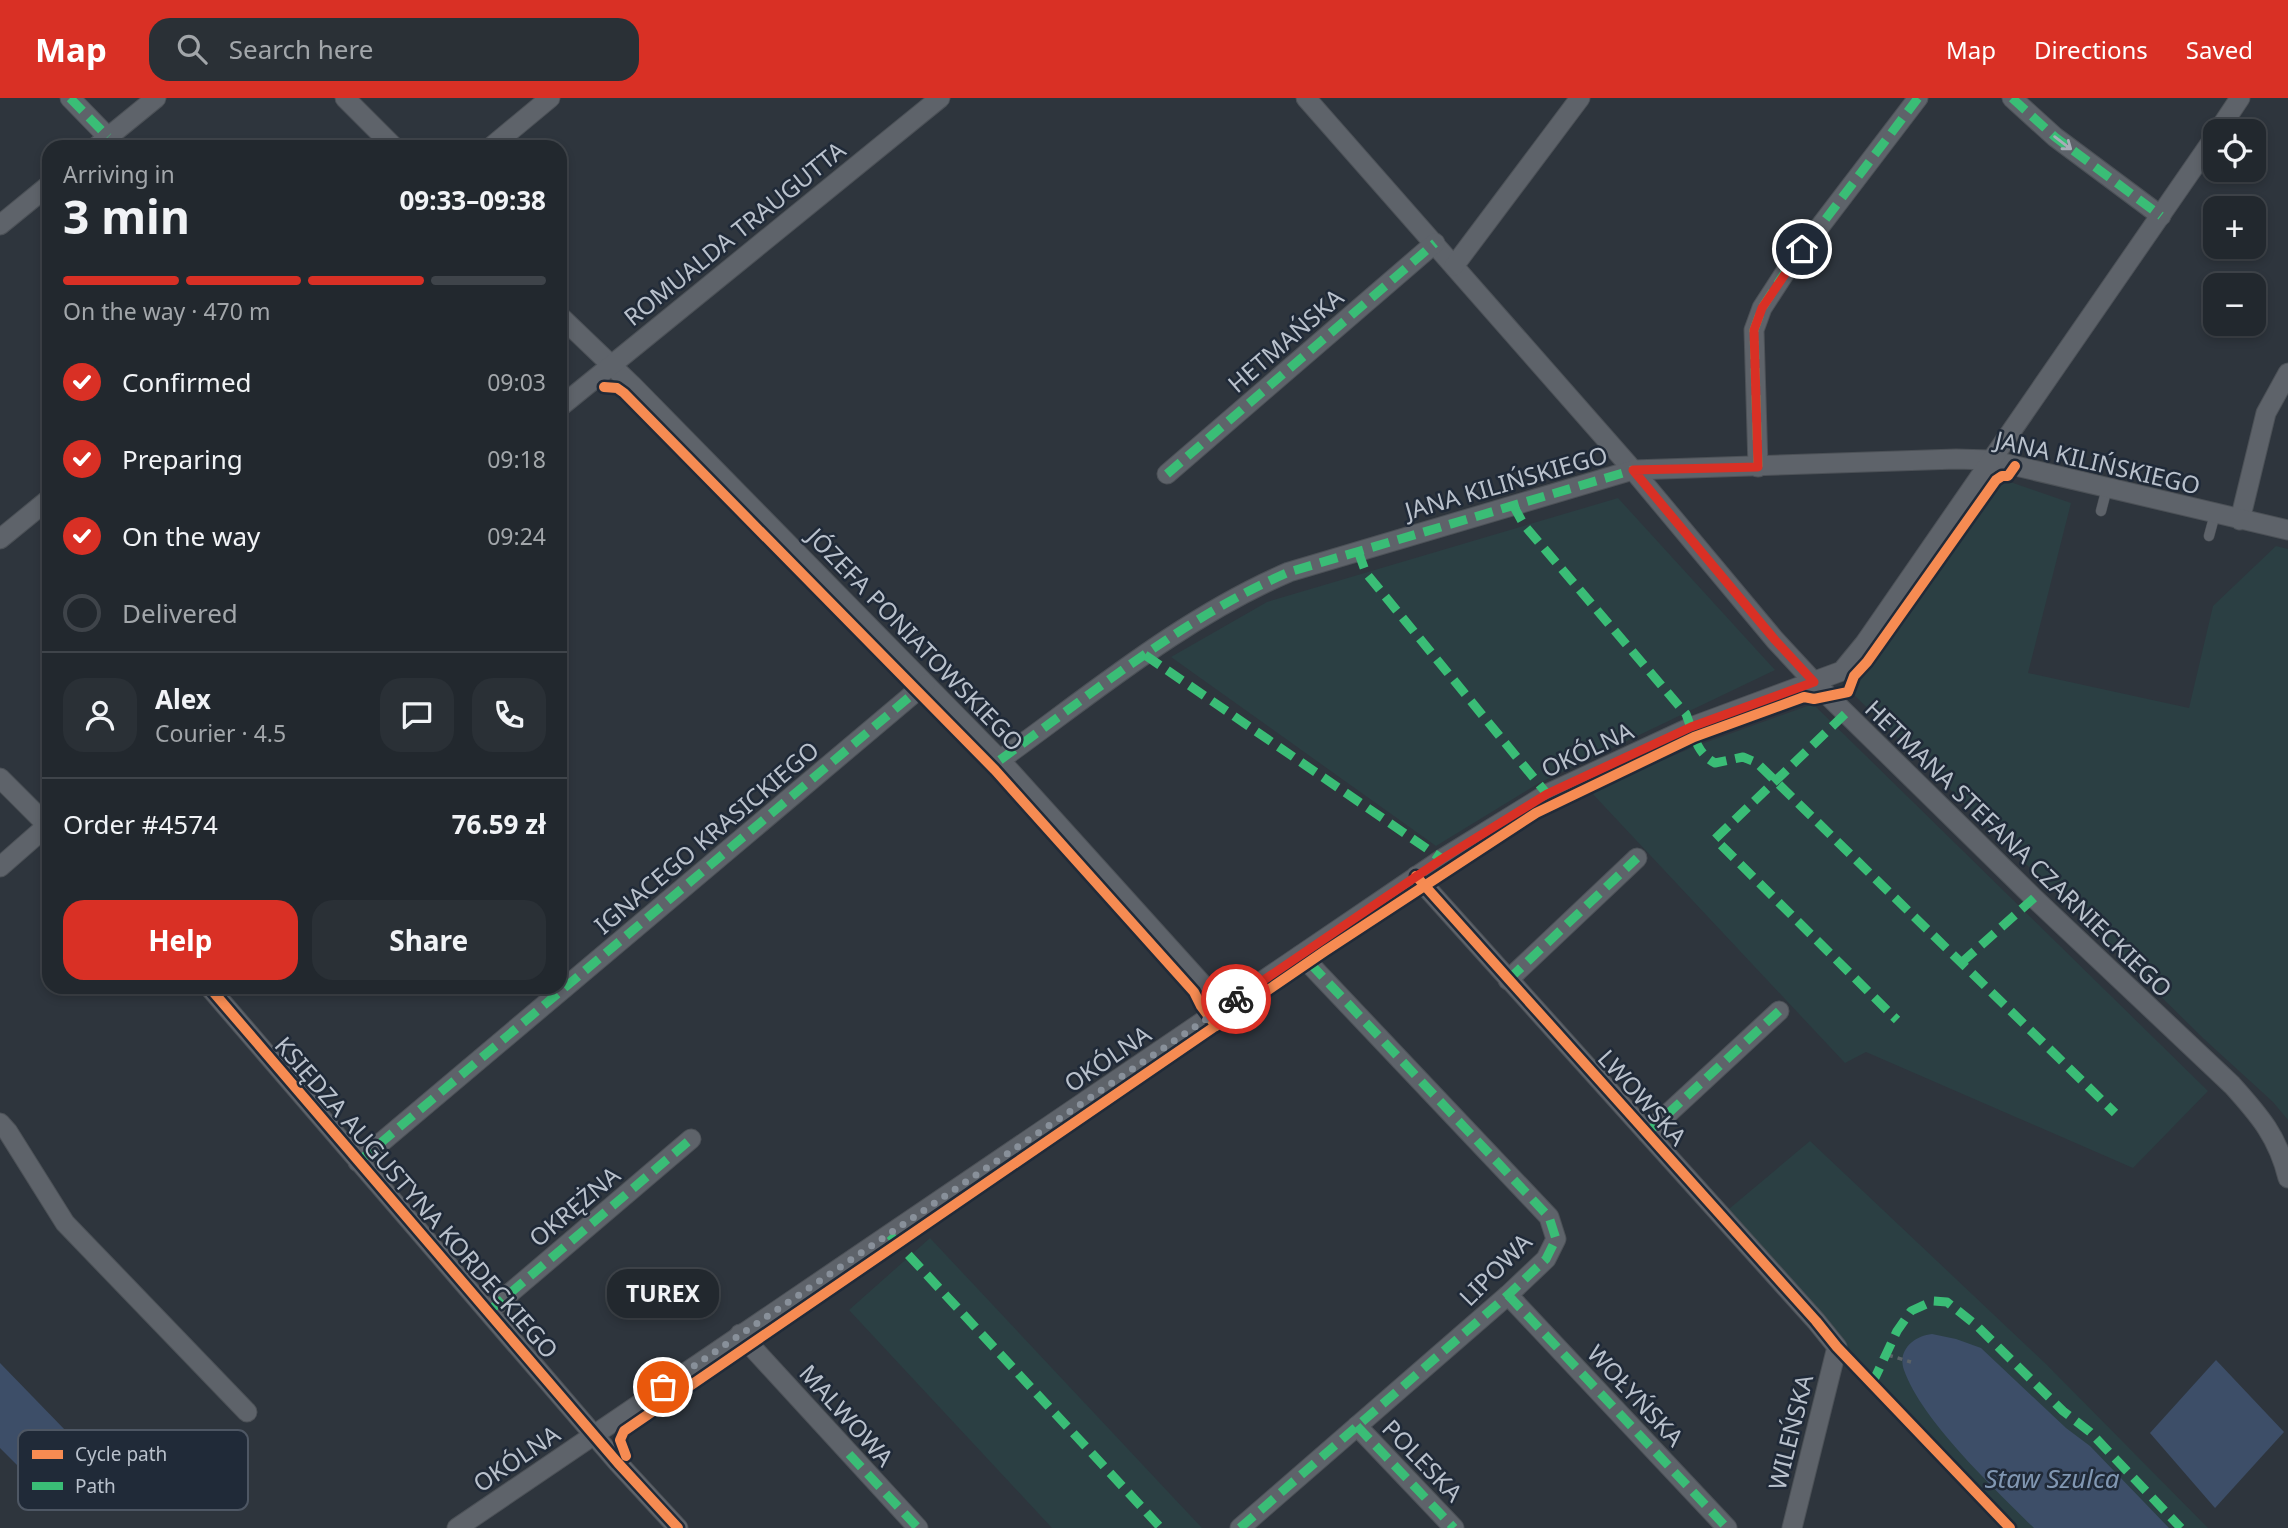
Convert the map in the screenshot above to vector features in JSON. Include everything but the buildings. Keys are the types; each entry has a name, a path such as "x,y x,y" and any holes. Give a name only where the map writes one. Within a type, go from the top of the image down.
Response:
{"street":[{"path":"70,98 101,140"},
{"path":"104,140 156,98"},
{"path":"345,98 387,140"},
{"path":"499,140 550,98"},
{"name":"ROMUALDA TRAUGUTTA","path":"567,401 940,98"},
{"name":"HETMANA STEFANA CZARNIECKIEGO","path":"1306,98 1633,470 1775,640 1814,682 2024,889 2232,1085 2273,1133 2283,1156 2288,1178"},
{"path":"1454,266 1580,98"},
{"path":"1758,467 1754,330 1762,308 1786,271 1918,98"},
{"path":"2012,98 2055,137 2161,216"},
{"name":"OKÓLNA","path":"2226,119 2240,98"},
{"name":"OKÓLNA","path":"457,1528 1416,877 1547,794 1691,727 1842,670 1856,656 2203,154"},
{"path":"0,225 42,196"},
{"name":"HETMAŃSKA","path":"1167,474 1435,243"},
{"name":"JÓZEFA PONIATOWSKIEGO","path":"567,323 1000,760 1224,1008"},
{"path":"2240,520 2266,413 2288,373"},
{"name":"JANA KILIŃSKIEGO","path":"1000,760 1145,655 1246,590 1289,572 1633,470 1990,460 2288,530"},
{"path":"0,539 42,505"},
{"name":"IGNACEGO KRASICKIEGO","path":"567,986 925,684"},
{"path":"0,778 42,818"},
{"path":"0,867 42,831"},
{"path":"1508,980 1637,858"},
{"name":"LWOWSKA","path":"1416,877 1837,1347"},
{"name":"LIPOWA","path":"1240,1528 1508,1295 1546,1259 1556,1239 1549,1217 1301,955"},
{"name":"KSIĘDZA AUGUSTYNA KORDECKIEGO","path":"214,994 594,1435 678,1528"},
{"name":"IGNACEGO KRASICKIEGO","path":"358,1162 557,994"},
{"path":"1647,1132 1779,1012"},
{"path":"0,1123 65,1223 247,1412"},
{"name":"OKRĘŻNA","path":"489,1311 691,1139"},
{"name":"WOŁYŃSKA","path":"1508,1295 1727,1528"},
{"name":"MALWOWA","path":"740,1334 918,1528"},
{"name":"WILEŃSKA","path":"1791,1528 1837,1347"},
{"name":"POLESKA","path":"1357,1426 1454,1528"}],"lane":[{"path":"2101,511 2107,488"},
{"path":"2209,536 2215,514"}],"path":[{"path":"1888,1355 1912,1363"}],"green space":[{"path":"1996,477 2071,503 2028,673 2189,708 2213,606 2276,546 2288,549 2288,1120 2273,1102 2204,1039 1850,691"},
{"path":"1618,498 1775,670 1539,783 1436,846 1171,657 1267,602"},
{"path":"1813,704 2208,1091 2133,1168 1866,1052 1845,1063 1590,791 1696,746"},
{"path":"1810,1141 2046,1364 2208,1528 2001,1528 1883,1405 1853,1356 1723,1214"},
{"path":"930,1238 1202,1528 1052,1528 849,1310"}],"water":[{"name":"Staw Szulca","path":"1932,1334 1981,1348 2066,1428 2090,1446 2169,1528 2034,1528 1961,1454 1926,1411 1913,1390 1902,1363 1905,1350 1913,1341"},
{"path":"2216,1360 2284,1432 2215,1508 2150,1433"},
{"path":"0,1363 65,1430 18,1430 18,1466 0,1448"}],"marked path":[{"path":"70,98 108,137"},
{"path":"1758,467 1754,330 1762,308 1786,271 1918,98"},
{"path":"2012,98 2055,137 2161,216"},
{"path":"1167,474 1435,243"},
{"path":"1000,760 1176,634 1250,590 1289,572 1633,470"},
{"path":"1513,505 1524,525 1686,714 1703,754 1715,763 1743,757 1757,763 2115,1113"},
{"path":"1358,551 1366,573 1547,794"},
{"path":"1145,655 1442,859"},
{"path":"567,986 920,688"},
{"path":"1845,714 1715,839 1897,1020"},
{"path":"1508,980 1637,858"},
{"path":"1961,963 2034,898"},
{"path":"1240,1528 1508,1295 1546,1259 1556,1239 1549,1217 1305,958"},
{"path":"358,1162 557,994"},
{"path":"1647,1133 1779,1011"},
{"path":"489,1311 691,1139"},
{"path":"890,1235 1161,1528"},
{"path":"1508,1295 1727,1528"},
{"path":"1872,1384 1897,1331 1911,1311 1933,1301 1947,1302 1976,1325 2063,1411 2090,1432 2181,1528"},
{"path":"1357,1426 1454,1528"},
{"path":"849,1454 918,1528"}],"cycle path":[{"path":"604,387 617,388 624,393 995,770 1194,992 1216,1026"},
{"path":"626,1456 620,1440 624,1431 1325,951 1536,813 1694,737 1804,697 1814,699 1848,692 1854,676 1867,662 1996,480 2008,476 2015,466"},
{"path":"1416,876 1837,1347 2010,1528"},
{"path":"215,994 618,1463 678,1528"}],"way so far":[{"path":"663,1387 1236,999"}],"place":[{"name":"TUREX","path":"663,1387"}],"route":[{"path":"1236,999 1442,859 1547,794 1691,727 1814,682 1775,640 1633,470 1758,467 1754,330 1762,308 1802,249"}]}
